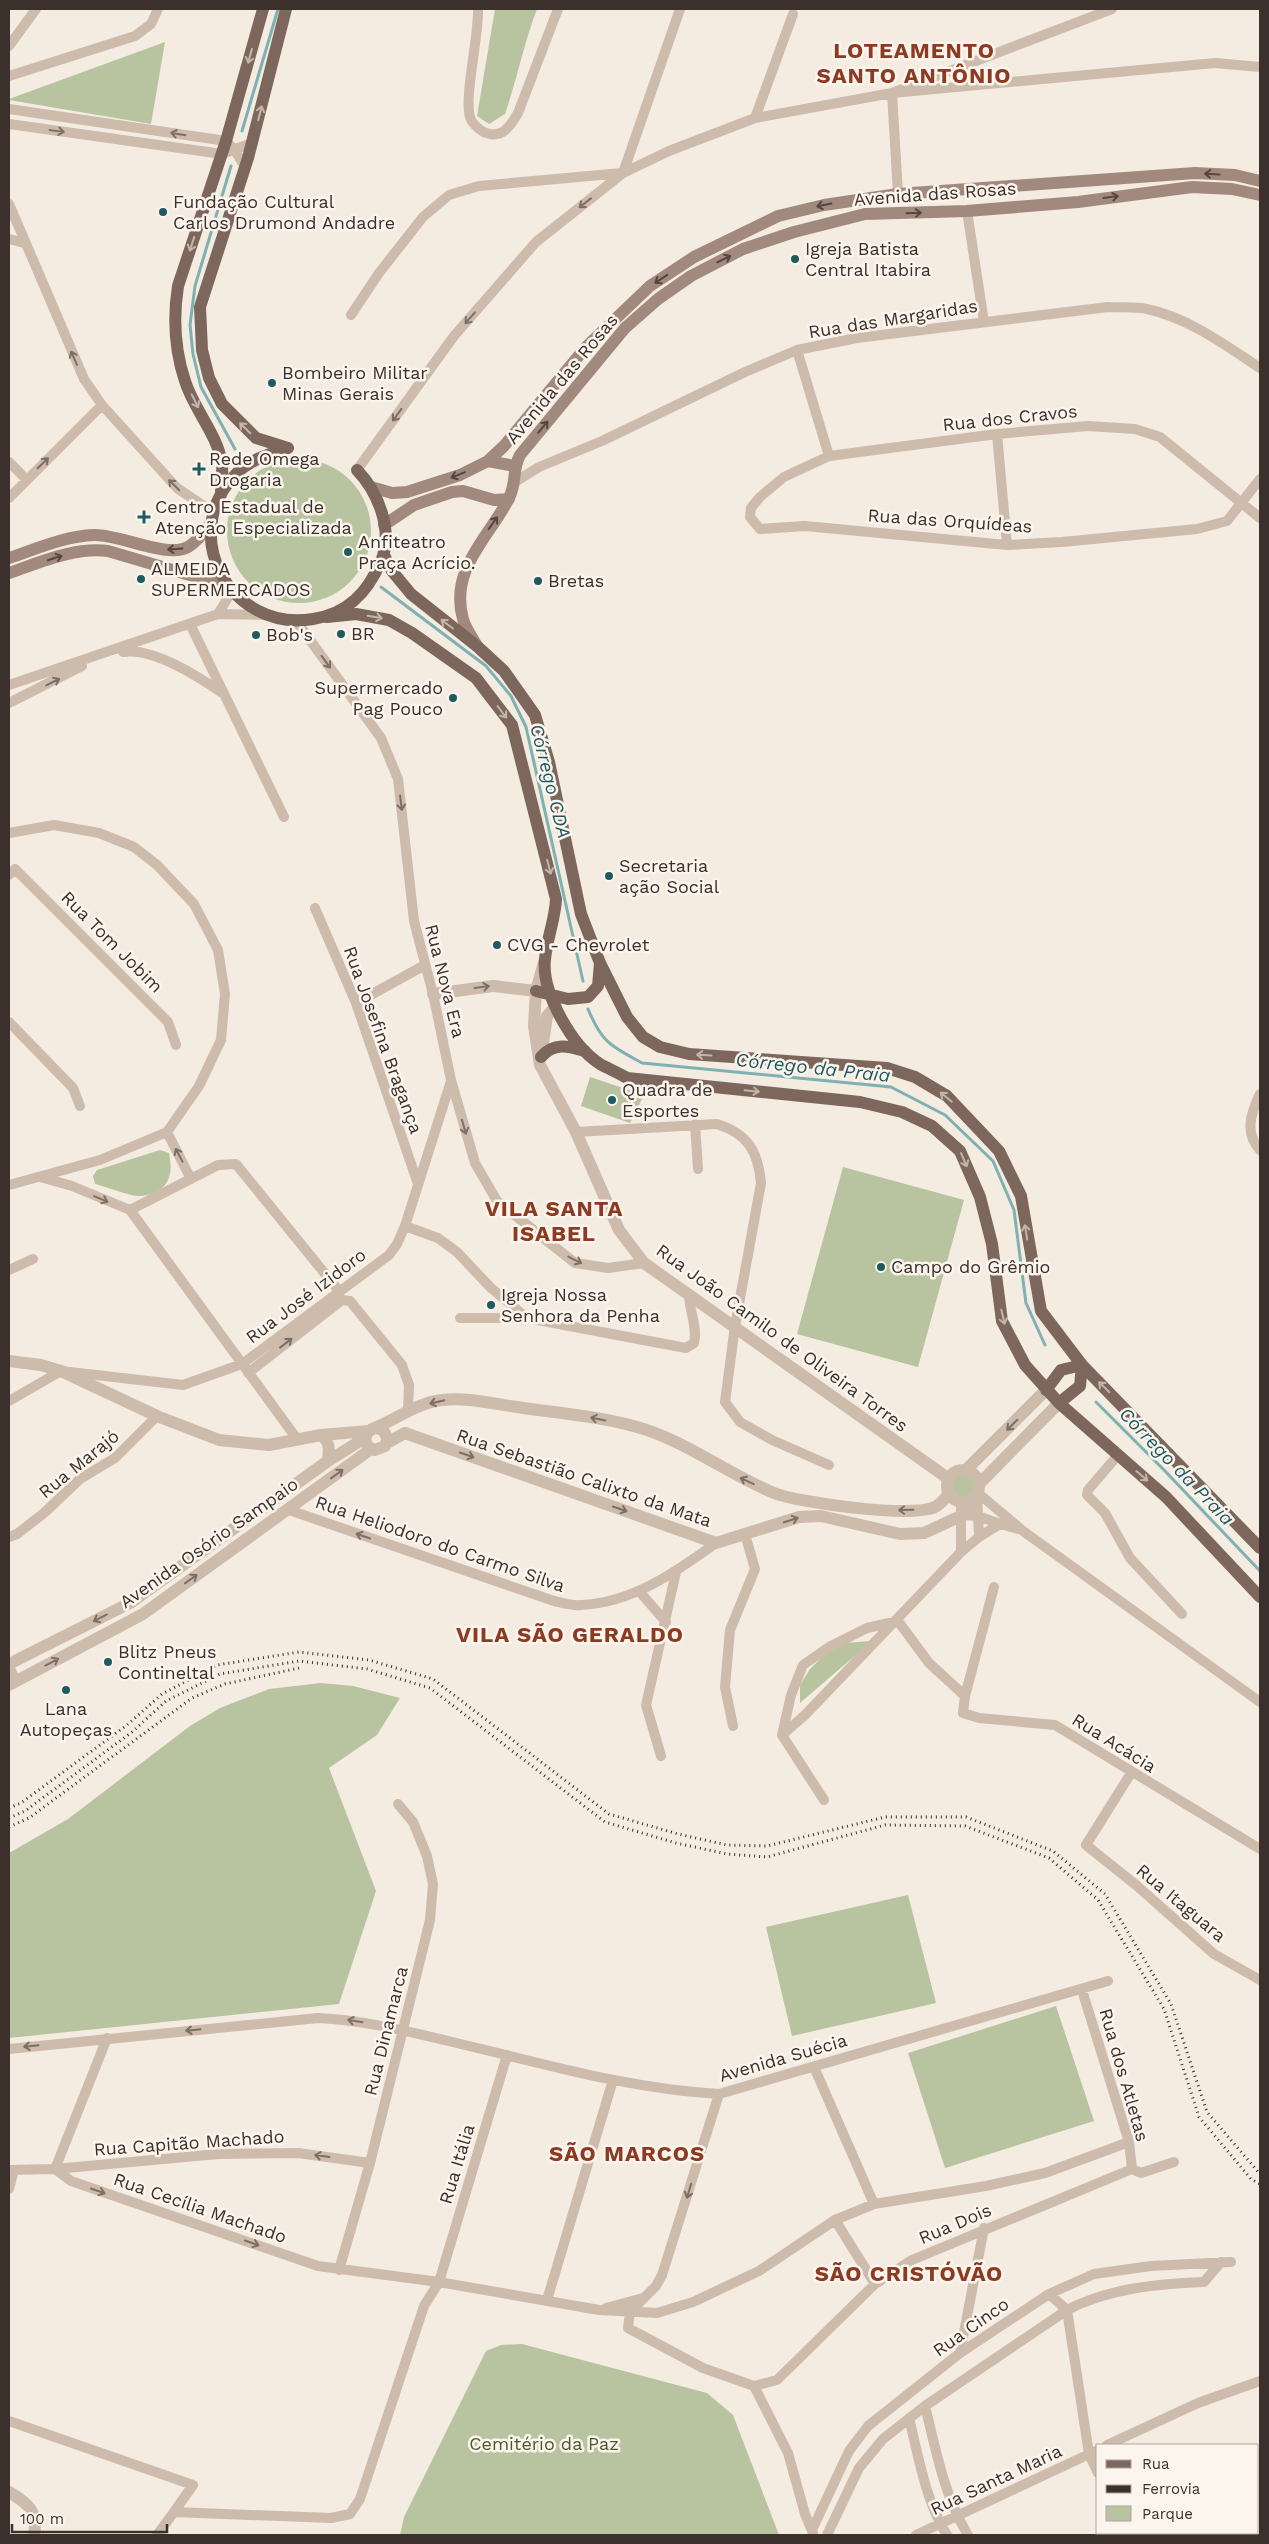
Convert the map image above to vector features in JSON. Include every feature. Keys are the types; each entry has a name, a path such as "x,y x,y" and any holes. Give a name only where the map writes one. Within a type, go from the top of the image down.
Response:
{"main road":[{"path":"9,558 74,536 118,537 170,551 187,548 199,539 213,518 220,495 222,466 217,444 185,383 177,351 175,305 178,286 227,148 262,9"},
{"path":"220,495 237,472 261,456 288,448 256,438 222,404 209,378 202,350 200,307 252,143 286,9"},
{"name":"Avenida das Rosas","path":"371,487 392,493 407,492 460,475 488,461 504,446 586,347 650,286 683,264 737,235 778,216 824,204 898,194 1045,185 1090,180 1194,173 1235,175 1260,181"},
{"path":"1078,202 1088,189 1090,180"},
{"path":"1022,205 1032,191 1045,185"},
{"name":"Avenida das Rosas","path":"478,647 462,620 461,589 469,560 509,499 520,455 625,328 658,299 691,276 743,249 794,232 865,214 967,211 1022,205 1078,202 1192,187 1232,188 1260,195"},
{"path":"683,264 691,276"},
{"path":"488,461 515,474"},
{"path":"326,617 352,604 372,582 384,556 384,525 381,506 371,487 357,470"},
{"path":"384,525 414,505 452,492 464,491 494,500 509,499"},
{"path":"213,518 213,552 217,566 230,588 247,605 265,615 297,622 356,614 389,620 412,633 476,678 512,725 556,899 556,918 545,959 546,979 565,1025 585,1051 600,1064 628,1078 860,1102 902,1112 932,1126 960,1151 980,1197 992,1244 1002,1321 1025,1365 1059,1403 1166,1497 1260,1597"},
{"path":"9,573 73,552 91,549 108,551 230,588"},
{"path":"384,556 392,571 411,594 478,647 510,679 535,715 549,762 581,914 600,963 627,1017 643,1037 660,1047 689,1054 887,1068 915,1077 947,1096 999,1151 1021,1196 1041,1311 1082,1365 1260,1548"},
{"path":"536,992 554,1001 588,997 598,986 600,963"},
{"path":"541,1061 549,1050 561,1045 585,1051"},
{"path":"1046,1390 1061,1370 1082,1365"},
{"path":"1059,1403 1080,1386 1082,1365"}],"street":[{"path":"9,46 36,9"},
{"path":"10,74 135,36 151,24 158,9"},
{"path":"478,9 477,37 469,103 470,118 478,128 489,134 500,134 509,127 518,113 558,9"},
{"path":"623,173 680,9"},
{"path":"892,93 1112,9"},
{"path":"756,118 792,14"},
{"path":"357,470 454,336 536,242 623,173 669,151 756,118 892,93 1215,63 1260,67"},
{"path":"892,93 898,194"},
{"path":"9,109 227,148 245,167"},
{"path":"9,124 227,148 252,143"},
{"path":"350,315 379,273 423,217 449,195 479,186 623,173"},
{"path":"9,204 24,243 84,379 102,405 177,488 213,518"},
{"path":"967,211 984,322"},
{"path":"9,239 24,243"},
{"name":"Rua das Margaridas","path":"515,474 539,467 602,441 745,372 797,350 857,338 1108,307 1145,308 1174,317 1216,339 1260,368"},
{"path":"797,350 829,456"},
{"path":"9,498 102,405"},
{"name":"Rua dos Cravos","path":"751,508 760,497 784,477 829,456 997,434 1088,426 1134,429 1160,437 1260,518"},
{"path":"997,434 1007,545"},
{"path":"9,462 26,479"},
{"name":"Rua das Orquídeas","path":"751,508 750,517 760,529 805,526 1007,545 1197,530 1227,520 1260,479"},
{"path":"218,614 230,588"},
{"path":"9,685 218,614 265,615"},
{"name":"Rua Nova Era","path":"297,622 381,738 398,779 414,921 434,994 451,1080 474,1163 497,1201 576,1263 608,1268 644,1263"},
{"path":"190,624 284,817"},
{"path":"9,703 104,654 133,650 184,668 224,694"},
{"path":"9,834 54,825 99,833 134,847 157,865 194,904 218,950 226,994 221,1040 199,1086 167,1132 100,1160 9,1185"},
{"name":"Rua Tom Jobim","path":"12,872 168,1022 176,1045"},
{"name":"Rua Josefina Bragança","path":"315,908 356,1003 418,1184"},
{"name":"Rua João Camilo de Oliveira Torres","path":"545,959 536,992 534,1026 541,1061 576,1132 620,1230 644,1263 949,1479"},
{"path":"356,1003 425,965"},
{"path":"434,994 493,986 536,992"},
{"path":"541,1061 547,1016 554,1001"},
{"path":"9,1022 73,1088 80,1106"},
{"name":"Rua José Izidoro","path":"62,1371 183,1385 245,1369 339,1291 388,1255 397,1244 405,1226 451,1080"},
{"path":"1260,1094 1249,1122 1254,1144 1260,1150"},
{"path":"695,1124 698,1169"},
{"path":"576,1132 717,1124 732,1129 752,1146 759,1163 760,1183 735,1326 725,1402 740,1422 772,1440 829,1465"},
{"path":"167,1132 191,1179"},
{"path":"130,1210 218,1165 236,1164 339,1291"},
{"path":"72,1186 78,1166"},
{"path":"39,1177 72,1186 130,1210 297,1439"},
{"path":"405,1226 438,1238 457,1252 491,1288 527,1318"},
{"path":"9,1270 33,1259"},
{"path":"460,1318 527,1318 686,1348 694,1343 697,1333 689,1307 689,1294"},
{"path":"245,1369 342,1300 350,1301 402,1365 409,1385 408,1410 403,1421 405,1434 387,1442 382,1448 369,1436"},
{"path":"9,1361 41,1365 62,1371 157,1416 219,1440 269,1445 321,1435 346,1433 369,1436 385,1432 387,1442"},
{"path":"9,1369 22,1363"},
{"path":"41,1365 45,1372 44,1383"},
{"path":"9,1401 44,1383 62,1371"},
{"path":"961,1552 963,1515 961,1502 949,1494 949,1479 956,1472 966,1470 1046,1390"},
{"name":"Avenida Osório Sampaio","path":"9,1665 130,1602 328,1462 408,1410 441,1400 467,1400 596,1418 639,1427 672,1441 746,1481 777,1494 809,1500 891,1511 919,1510 936,1507 949,1494"},
{"path":"963,1515 977,1492 1059,1403"},
{"name":"Rua Marajó","path":"13,1535 80,1479 115,1458 157,1416"},
{"name":"Rua Sebastião Calixto da Mata","path":"405,1434 716,1543 800,1517 821,1516 900,1534 924,1532 963,1515"},
{"path":"321,1435 326,1439 330,1448 328,1462"},
{"name":"Avenida Osório Sampaio","path":"12,1683 143,1614 289,1510 369,1436"},
{"path":"1118,1455 1088,1490 1087,1495 1105,1513 1130,1558 1182,1614"},
{"path":"966,1470 975,1475 979,1537"},
{"path":"961,1502 977,1492"},
{"path":"977,1492 1023,1531 1260,1702"},
{"name":"Rua Heliodoro do Carmo Silva","path":"289,1510 563,1603 580,1606 607,1601 639,1591 676,1572 716,1543"},
{"path":"963,1515 978,1516 1023,1531"},
{"path":"782,1735 805,1716 898,1621 961,1552 979,1537 1000,1524"},
{"path":"733,1726 725,1688 730,1630 740,1599 755,1569 745,1534"},
{"path":"661,1756 646,1706 676,1572"},
{"path":"898,1621 929,1663 965,1696 994,1587"},
{"path":"639,1591 666,1622"},
{"path":"824,1800 782,1735 791,1695 803,1665 829,1646 867,1628 898,1621"},
{"path":"9,1665 12,1683"},
{"path":"791,1695 796,1710 805,1716"},
{"name":"Rua Acácia","path":"965,1696 963,1713 978,1718 1055,1725 1131,1773 1260,1848"},
{"name":"Rua Itaguara","path":"1131,1773 1086,1845 1136,1885 1214,1954 1260,1980"},
{"name":"Rua Dinamarca","path":"339,2270 370,2163 430,1920 432,1884 427,1856 414,1822 398,1804"},
{"name":"Avenida Suécia","path":"9,2049 318,2018 352,2020 672,2092 719,2094 1108,1981"},
{"name":"Rua dos Atletas","path":"1082,1990 1128,2142 1132,2169"},
{"path":"55,2169 107,2038"},
{"name":"Rua Itália","path":"174,2512 331,2518 350,2514 360,2499 424,2306 439,2282 507,2055"},
{"path":"814,2066 874,2204"},
{"path":"547,2300 613,2080"},
{"path":"719,2094 662,2275 656,2286 630,2312 628,2328 702,2368 754,2386 788,2453 813,2533"},
{"name":"Rua Cecília Machado","path":"55,2169 71,2181 318,2266 439,2282 599,2310 657,2313 693,2302 759,2271 835,2220 874,2204 986,2186 1045,2172 1128,2142"},
{"name":"Rua Capitão Machado","path":"12,2170 55,2169 218,2154 298,2153 370,2163"},
{"name":"Rua Dois","path":"754,2386 777,2380 875,2284 912,2260 984,2228 1132,2169 1141,2173 1174,2162"},
{"path":"9,2189 12,2170"},
{"path":"835,2220 875,2284"},
{"path":"960,2353 984,2228"},
{"name":"Rua Cinco","path":"813,2533 849,2451 868,2426 960,2353 1049,2294 1094,2274 1151,2266 1226,2262 1204,2282 1159,2284 1089,2298 1067,2310 925,2406 883,2439 859,2468 827,2535"},
{"path":"1049,2294 1067,2310"},
{"path":"599,2310 644,2298"},
{"name":"Rua Santa Maria","path":"916,2535 1094,2452 1067,2310"},
{"path":"1109,2444 1198,2403 1260,2381"},
{"path":"925,2406 941,2472 957,2517 968,2535"},
{"path":"909,2418 940,2525 946,2535"},
{"path":"9,2421 193,2485 157,2535"},
{"path":"9,2492 26,2502 36,2520 34,2535"}],"green space":[{"path":"495,9 537,9 505,114 489,124 477,116"},
{"path":"165,42 151,124 9,100 9,99"},
{"path":"299,459 327,464 350,480 366,503 371,531 366,559 350,582 327,598 299,603 271,598 248,582 232,559 227,531 232,503 248,480 271,464"},
{"name":"Quadra de Esportes","path":"590,1077 644,1095 630,1123 581,1106"},
{"path":"160,1150 169,1153 171,1169 167,1182 158,1191 137,1196 95,1184 93,1176 97,1170"},
{"name":"Campo do Grêmio","path":"843,1167 964,1200 918,1367 797,1334"},
{"path":"963,1474 968,1475 974,1481 974,1491 968,1497 963,1498 958,1497 952,1491 951,1486 952,1481 958,1475"},
{"path":"872,1641 800,1703 800,1685 810,1669 825,1654 843,1643"},
{"path":"321,1683 353,1686 400,1698 377,1735 329,1768 376,1891 339,2004 9,2038 9,1853 68,1819 190,1726 220,1708 269,1689"},
{"path":"908,1895 936,2003 792,2036 766,1927"},
{"path":"1056,2006 1094,2121 945,2168 908,2053"},
{"name":"Cemitério da Paz","path":"522,2344 707,2393 733,2415 779,2535 400,2535 404,2517 486,2351 501,2345"}],"waterway":[{"name":"Córrego CDA","path":"242,131 278,9"},
{"name":"Córrego CDA","path":"231,166 195,286 190,325 193,354 201,387 235,449"},
{"name":"Córrego CDA","path":"381,587 486,666 511,696 526,727 583,981"},
{"name":"Córrego da Praia","path":"588,1009 603,1037 622,1052 642,1063 891,1087 945,1115 993,1161 1014,1210 1026,1303 1045,1345"},
{"name":"Córrego da Praia","path":"1096,1402 1260,1571"}],"railway":[{"path":"9,1808 21,1803 127,1725 162,1694 217,1665 299,1652 369,1660 433,1679 609,1814 678,1834 727,1845 767,1846 885,1817 966,1817 1053,1851 1105,1894 1171,2004 1207,2112 1260,2174"},
{"path":"9,1818 25,1811 132,1732 166,1701 220,1674 299,1661 367,1669 430,1688 605,1822 676,1843 727,1854 767,1857 885,1825 965,1826 1049,1858 1098,1900 1164,2009 1199,2117 1251,2179 1260,2184"},
{"path":"9,1827 29,1818 192,1698 225,1684 299,1668"}],"place":[{"name":"Fundação Cultural Carlos Drumond Andadre","path":"163,212"},
{"name":"Igreja Batista Central Itabira","path":"795,259"},
{"name":"Bombeiro Militar Minas Gerais","path":"272,383"},
{"name":"Rede Omega Drogaria","path":"199,469"},
{"name":"Centro Estadual de Atenção Especializada","path":"144,517"},
{"name":"Anfiteatro Praça Acrício.","path":"348,552"},
{"name":"ALMEIDA SUPERMERCADOS","path":"141,579"},
{"name":"Bretas","path":"538,581"},
{"name":"BR","path":"341,634"},
{"name":"Bob's","path":"256,635"},
{"name":"Supermercado Pag Pouco","path":"453,698"},
{"name":"Secretaria ação Social","path":"609,876"},
{"name":"CVG - Chevrolet","path":"497,945"},
{"name":"Quadra de Esportes","path":"612,1100"},
{"name":"Campo do Grêmio","path":"881,1267"},
{"name":"Igreja Nossa Senhora da Penha","path":"491,1305"},
{"name":"Blitz Pneus Contineltal","path":"108,1662"},
{"name":"Lana Autopeças","path":"66,1690"}],"district":[{"name":"LOTEAMENTO SANTO ANTÔNIO","path":"914,62"},
{"name":"VILA SANTA ISABEL","path":"554,1220"},
{"name":"VILA SÃO GERALDO","path":"570,1634"},
{"name":"SÃO MARCOS","path":"627,2153"},
{"name":"SÃO CRISTÓVÃO","path":"909,2273"}]}
